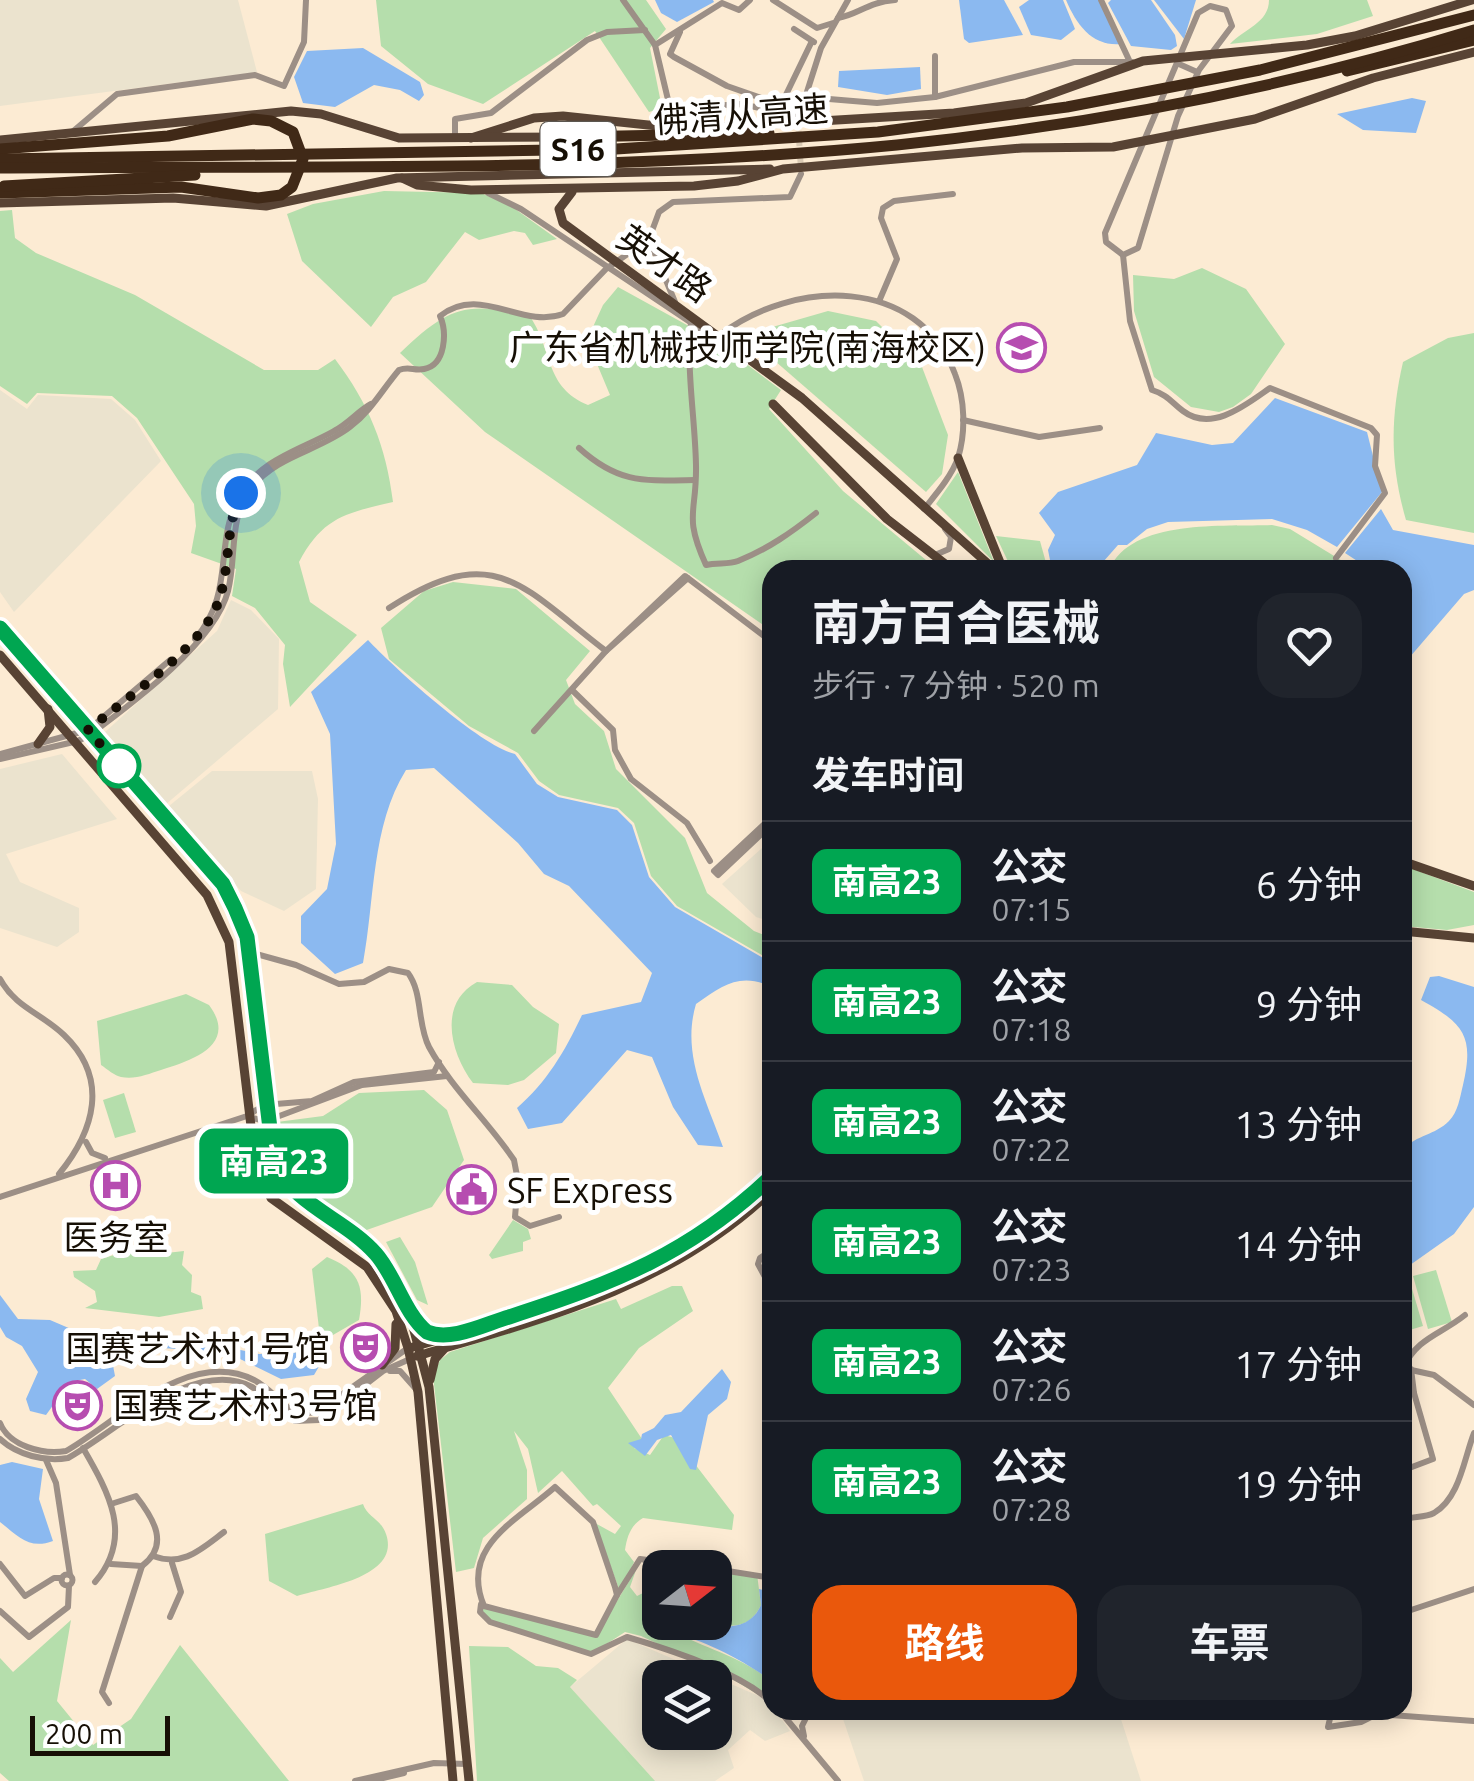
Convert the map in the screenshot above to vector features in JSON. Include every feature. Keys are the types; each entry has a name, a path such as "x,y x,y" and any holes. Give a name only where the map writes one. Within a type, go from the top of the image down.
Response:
{"highway":[{"name":"佛清从高速","path":"0,159 616,149 828,136 964,122 1152,92 1202,76 1449,23 1474,13"},
{"name":"佛清从高速","path":"0,168 628,162 930,141 1264,84 1474,30"},
{"path":"1264,84 1337,73 1474,40"},
{"path":"0,149 168,136 253,119 284,126 300,143 303,159 292,187 280,195 258,198 181,187 0,190"},
{"path":"573,137 828,136"},
{"path":"0,190 335,167"}],"main road":[{"path":"471,138 534,118 686,129 954,113 1026,103 1143,61 1181,59 1210,52 1267,50 1355,36 1472,0"},
{"path":"0,203 173,198 266,206 402,178 782,169 1144,143 1255,119 1373,78 1474,52"},
{"path":"0,140 291,111 321,114 400,138 573,137"},
{"path":"402,178 416,185 479,190 576,190 738,182 782,169"},
{"name":"英才路","path":"576,190 562,201 563,224 611,266 675,302 692,320 720,336 828,419 984,560"},
{"path":"773,404 887,519 939,560"},
{"path":"958,458 999,560"},
{"path":"0,628 223,884 247,937 266,1121 274,1162 286,1186 355,1233 378,1256 427,1332 461,1332"},
{"path":"0,654 207,895 229,942 256,1168 271,1198 367,1267 396,1311 415,1352"},
{"path":"38,744 50,726 48,709"},
{"path":"1412,864 1474,886"},
{"path":"1457,938 1474,930"},
{"path":"1412,932 1474,938"},
{"path":"415,1352 461,1332 609,1285 708,1230 762,1184"},
{"path":"415,1352 444,1349 614,1294 714,1240 762,1199"},
{"path":"408,1304 423,1390 469,1781"},
{"path":"383,1368 395,1348 396,1311"},
{"path":"444,1349 435,1358 423,1390 454,1781"}],"street":[{"path":"70,134 118,94 255,75 284,86 304,42 306,0"},
{"path":"623,0 655,45 674,126"},
{"path":"655,45 722,3 739,10 750,0"},
{"path":"774,0 817,28 851,15 862,5 895,0"},
{"path":"680,32 670,54 674,58 798,118 821,48 848,0"},
{"path":"1101,0 1130,62"},
{"path":"1202,0 1181,59 1105,233 1106,242 1123,255 1130,321 1152,390 1172,396 1189,414 1207,419 1240,409 1270,388 1371,428 1377,435 1374,466 1385,493 1336,558"},
{"path":"1123,255 1138,248 1170,138 1210,52 1232,26 1218,0"},
{"path":"1198,13 1210,6 1226,10"},
{"path":"794,29 821,48"},
{"path":"456,138 455,118 491,113 587,40 607,32 644,30"},
{"path":"781,109 812,41"},
{"path":"935,56 935,97"},
{"path":"1181,59 1202,76"},
{"path":"806,97 877,102 935,97 1074,62 1143,61"},
{"path":"650,124 671,109 741,104 781,109"},
{"path":"0,756 76,739 90,732 211,627 229,587 238,512 256,483 271,468 349,428 399,370 425,369 434,363 445,334 440,316 448,310 489,303 534,316 555,316 570,308 611,266 649,239 659,212 672,202 790,197 801,174"},
{"name":"英才路","path":"479,190 520,208 692,320 830,425 948,532 949,549 934,556"},
{"path":"672,202 673,192"},
{"path":"880,299 897,258 881,218 883,208 894,202 953,194"},
{"path":"649,239 675,302"},
{"path":"720,336 789,301 830,294 880,299 916,319 938,338 958,381 964,420 958,458 924,508"},
{"path":"692,320 688,397 695,480 691,528 706,565 741,560 766,543 793,534 816,513"},
{"path":"964,420 1038,437 1100,428"},
{"path":"579,448 604,471 641,481 695,480"},
{"path":"389,608 433,582 457,576 494,576 522,583 606,651"},
{"path":"534,731 606,651 687,577 762,634"},
{"path":"572,690 613,730 616,750 631,779 687,823 710,861"},
{"path":"0,756 38,744 76,739"},
{"path":"716,873 762,829"},
{"path":"248,952 296,965 338,984 364,982 389,969 408,973 415,983 424,1035 439,1062 492,1124 514,1160 519,1222 530,1226 559,1217"},
{"path":"250,966 264,958"},
{"path":"0,979 9,996 65,1036 80,1058 93,1100 86,1141 59,1174"},
{"path":"0,1197 59,1174 247,1116 264,1105 312,1101 354,1082 434,1072 439,1062"},
{"path":"247,1116 266,1121 362,1085 449,1076"},
{"path":"86,1141 92,1153 110,1159"},
{"path":"1412,1351 1424,1337 1446,1330 1465,1315"},
{"path":"0,1423 2,1439 14,1450 46,1458 68,1458 158,1392 190,1377 236,1374 255,1380 297,1414 317,1412 383,1368 415,1352"},
{"path":"383,1368 400,1372 423,1390"},
{"path":"1412,1369 1434,1374 1474,1405"},
{"path":"1412,1387 1433,1459 1412,1467"},
{"path":"1412,1518 1434,1514 1446,1503 1457,1487 1458,1469 1474,1433"},
{"path":"2,1439 53,1453 82,1446"},
{"path":"82,1446 111,1504 115,1528 111,1564 95,1582"},
{"path":"0,1611 29,1636 68,1607 56,1483 46,1458"},
{"path":"617,1595 593,1522 560,1487 497,1531 479,1561 484,1606 596,1635 642,1559"},
{"path":"109,1704 102,1692 122,1618 142,1566 153,1556 159,1537 136,1496 111,1504"},
{"path":"153,1556 172,1563 199,1551 224,1532"},
{"path":"170,1617 181,1592 172,1563"},
{"path":"0,1564 25,1596 54,1578 66,1576"},
{"path":"111,1564 142,1566"},
{"path":"732,1572 762,1576"},
{"path":"1412,1610 1474,1589"},
{"path":"481,1604 480,1612 490,1622 590,1654 627,1637 657,1646 729,1677 762,1697"},
{"path":"1412,1717 1474,1721"},
{"path":"787,1720 838,1781"},
{"path":"803,1738 805,1720"},
{"path":"1330,1720 1328,1727 1365,1720"},
{"path":"355,1781 452,1763 468,1764"},
{"path":"371,1781 452,1763"}],"shaded area":[{"path":"0,0 238,0 257,72 0,106"},
{"path":"0,390 27,409 38,395 111,399 135,420 161,461 14,612 0,592"},
{"path":"231,600 251,610 279,639 278,709 165,805 105,732 217,631"},
{"path":"62,754 117,819 6,854 20,882 79,908 79,932 57,947 0,928 0,769"},
{"path":"212,771 312,771 318,799 316,889 284,911 241,891 169,806"},
{"path":"762,848 762,919 722,884"},
{"path":"627,1639 676,1660 642,1660 642,1750 728,1750 734,1768 715,1781 654,1781 570,1687"},
{"path":"732,1684 762,1697 762,1720 782,1720 790,1731 765,1741 750,1730 732,1746"},
{"path":"843,1720 1121,1720 1141,1781 864,1781"}],"green space":[{"path":"376,0 646,0 666,29 650,48 662,108 649,112 595,31 483,104 428,84 381,46"},
{"path":"1269,0 1367,0 1373,16 1317,34 1230,44 1260,20"},
{"path":"384,191 481,193 511,206 557,239 533,245 525,233 514,231 479,240 465,232 426,282 393,297 371,327 302,261 287,214 313,204"},
{"path":"12,210 15,238 36,253 135,295 264,370 318,370 335,359 357,392 381,444 393,502 337,519 317,535 299,562 310,602 357,635 290,707 283,664 285,645 255,608 232,596 236,569 191,553 196,526 194,504 137,418 112,396 37,393 27,404 0,386 0,211"},
{"path":"1202,268 1246,289 1285,344 1251,394 1219,412 1191,407 1154,377 1134,311 1133,275 1174,279"},
{"path":"618,287 716,341 781,390 769,409 843,491 926,560 762,560 762,624 485,432 400,353 432,325 460,311 490,309 531,318 557,379 564,389 588,405 610,395 587,340 603,305"},
{"path":"828,311 876,321 922,367 948,435 942,474 926,492 745,335"},
{"path":"1474,333 1474,533 1406,520 1394,442 1403,362 1448,338"},
{"path":"958,472 993,560 992,560 936,504"},
{"path":"1272,525 1290,529 1341,560 1115,560 1137,541 1158,533 1206,526"},
{"path":"996,536 1040,541 1045,560 1007,560"},
{"path":"453,582 516,589 590,651 566,680 575,704 604,731 616,769 685,838 707,893 762,934 762,955 677,906 651,876 634,823 618,808 559,795 539,781 518,753 469,726 389,659 381,628 424,591"},
{"path":"1412,869 1474,892 1474,925 1447,930 1412,927"},
{"path":"477,982 512,985 533,1007 559,1024 556,1053 524,1080 508,1085 473,1083 465,1071 454,1044 452,1016 464,991"},
{"path":"186,994 209,1005 217,1019 215,1041 208,1049 185,1062 136,1077 119,1076 101,1065 97,1021"},
{"path":"424,1090 447,1110 464,1160 432,1207 361,1232 316,1198 294,1174 280,1142 277,1122 323,1116 359,1093"},
{"path":"124,1093 136,1132 115,1138 103,1100"},
{"path":"513,1220 528,1229 531,1239 523,1242 523,1251 492,1259 489,1255"},
{"path":"400,1237 415,1262 428,1305 417,1300 386,1242"},
{"path":"143,1246 149,1255 184,1251 182,1265 192,1275 191,1292 201,1296 203,1309 159,1317 85,1308 97,1302 95,1291 74,1277 73,1271 96,1270 101,1259"},
{"path":"327,1257 353,1274 361,1298 359,1320 326,1339 320,1337 312,1269"},
{"path":"1436,1270 1452,1322 1428,1329 1413,1276"},
{"path":"672,1286 682,1286 693,1311 639,1348 608,1388 642,1439 634,1448 650,1455 664,1435 675,1438 734,1515 732,1530 643,1518 627,1540 625,1550 634,1562 620,1592 595,1523 615,1534 621,1526 597,1504 593,1506 562,1471 538,1493 528,1449 514,1431 527,1470 527,1499 483,1538 474,1568 456,1572 433,1376 440,1360 450,1352 616,1299 621,1309"},
{"path":"1412,1289 1423,1326 1412,1329"},
{"path":"363,1504 386,1534 388,1549 372,1570 341,1584 297,1596 269,1581 265,1534"},
{"path":"636,1570 630,1587 637,1596 642,1594 642,1636 625,1632 591,1654 490,1622 482,1611 485,1607 596,1635"},
{"path":"732,1571 757,1574 761,1605 749,1621 734,1626"},
{"path":"71,1620 57,1701 93,1745 131,1719 180,1645 289,1781 9,1781 0,1773 0,1658 13,1672"},
{"path":"650,1640 693,1640 737,1660 762,1674 762,1697 732,1679 732,1660 693,1660"},
{"path":"469,1646 508,1647 536,1666 558,1668 577,1680 570,1687 655,1781 477,1781"}],"water":[{"path":"655,0 714,2 677,22 661,13"},
{"path":"959,0 1004,0 1023,35 969,43 964,39"},
{"path":"1029,0 1063,0 1075,29 1061,40 1031,35 1019,7"},
{"path":"1066,0 1099,0 1122,44 1103,42 1087,33"},
{"path":"1151,0 1175,35 1177,46 1171,50 1131,46 1108,3"},
{"path":"1154,0 1196,0 1184,39"},
{"path":"363,48 420,82 424,95 419,101 400,90 374,85 335,107 303,103 294,77 307,51"},
{"path":"920,67 921,89 887,95 838,87 839,71"},
{"path":"1412,98 1426,101 1416,133 1363,130 1337,114"},
{"path":"1275,398 1367,432 1382,492 1337,547 1307,530 1272,519 1168,522 1147,529 1127,545 1118,545 1105,560 1050,560 1048,550 1055,535 1039,513 1058,492 1137,465 1156,433 1212,445 1233,443"},
{"path":"1381,509 1393,530 1474,545 1474,590 1464,594 1412,655 1412,560 1356,560 1345,553"},
{"path":"368,640 461,722 515,754 537,784 558,797 617,810 632,825 649,877 675,907 762,957 762,983 741,981 715,991 696,1004 692,1023 693,1059 723,1147 698,1145 673,1107 652,1057 627,1050 562,1123 528,1129 517,1108 554,1065 582,1015 641,1002 652,973 569,886 544,874 518,843 434,768 406,770 386,815 363,963 335,974 301,943 301,916 327,889 336,844 330,734 311,692"},
{"path":"1430,977 1474,987 1474,1207 1454,1234 1412,1264 1412,1142 1444,1126 1452,1117 1467,1055 1457,1025 1421,1000"},
{"path":"0,1295 18,1319 50,1320 92,1338 174,1336 259,1354 311,1352 324,1358 314,1375 281,1379 240,1359 180,1349 120,1346 111,1355 115,1376 97,1389 85,1379 70,1382 46,1415 30,1411 26,1399 38,1372 22,1346 6,1337 0,1327"},
{"path":"722,1369 731,1382 727,1399 708,1415 696,1470 690,1469 671,1435 657,1440 645,1456 628,1443 641,1439 665,1415 681,1412"},
{"path":"12,1462 43,1469 39,1499 53,1541 30,1543 0,1522 0,1465"},
{"path":"759,1589 762,1590 762,1675 694,1640 732,1640 732,1625 754,1615 761,1605"}],"tunnel":[{"path":"798,122 801,170"}],"bus line":[{"name":"南高23","path":"0,628 223,884 247,937 267,1130 274,1162 286,1186 355,1233 378,1256 418,1325 427,1332 461,1332 609,1285 708,1230 762,1186"}],"place":[{"name":"广东省机械技师学院(南海校区)","path":"1021,347"},
{"name":"医务室","path":"116,1185"},
{"name":"SF Express","path":"472,1190"},
{"name":"国赛艺术村1号馆","path":"365,1348"},
{"name":"国赛艺术村3号馆","path":"78,1405"}],"route":[{"path":"119,766 127,775 88,730 197,638 215,612 223,586 230,526 241,493"}]}
